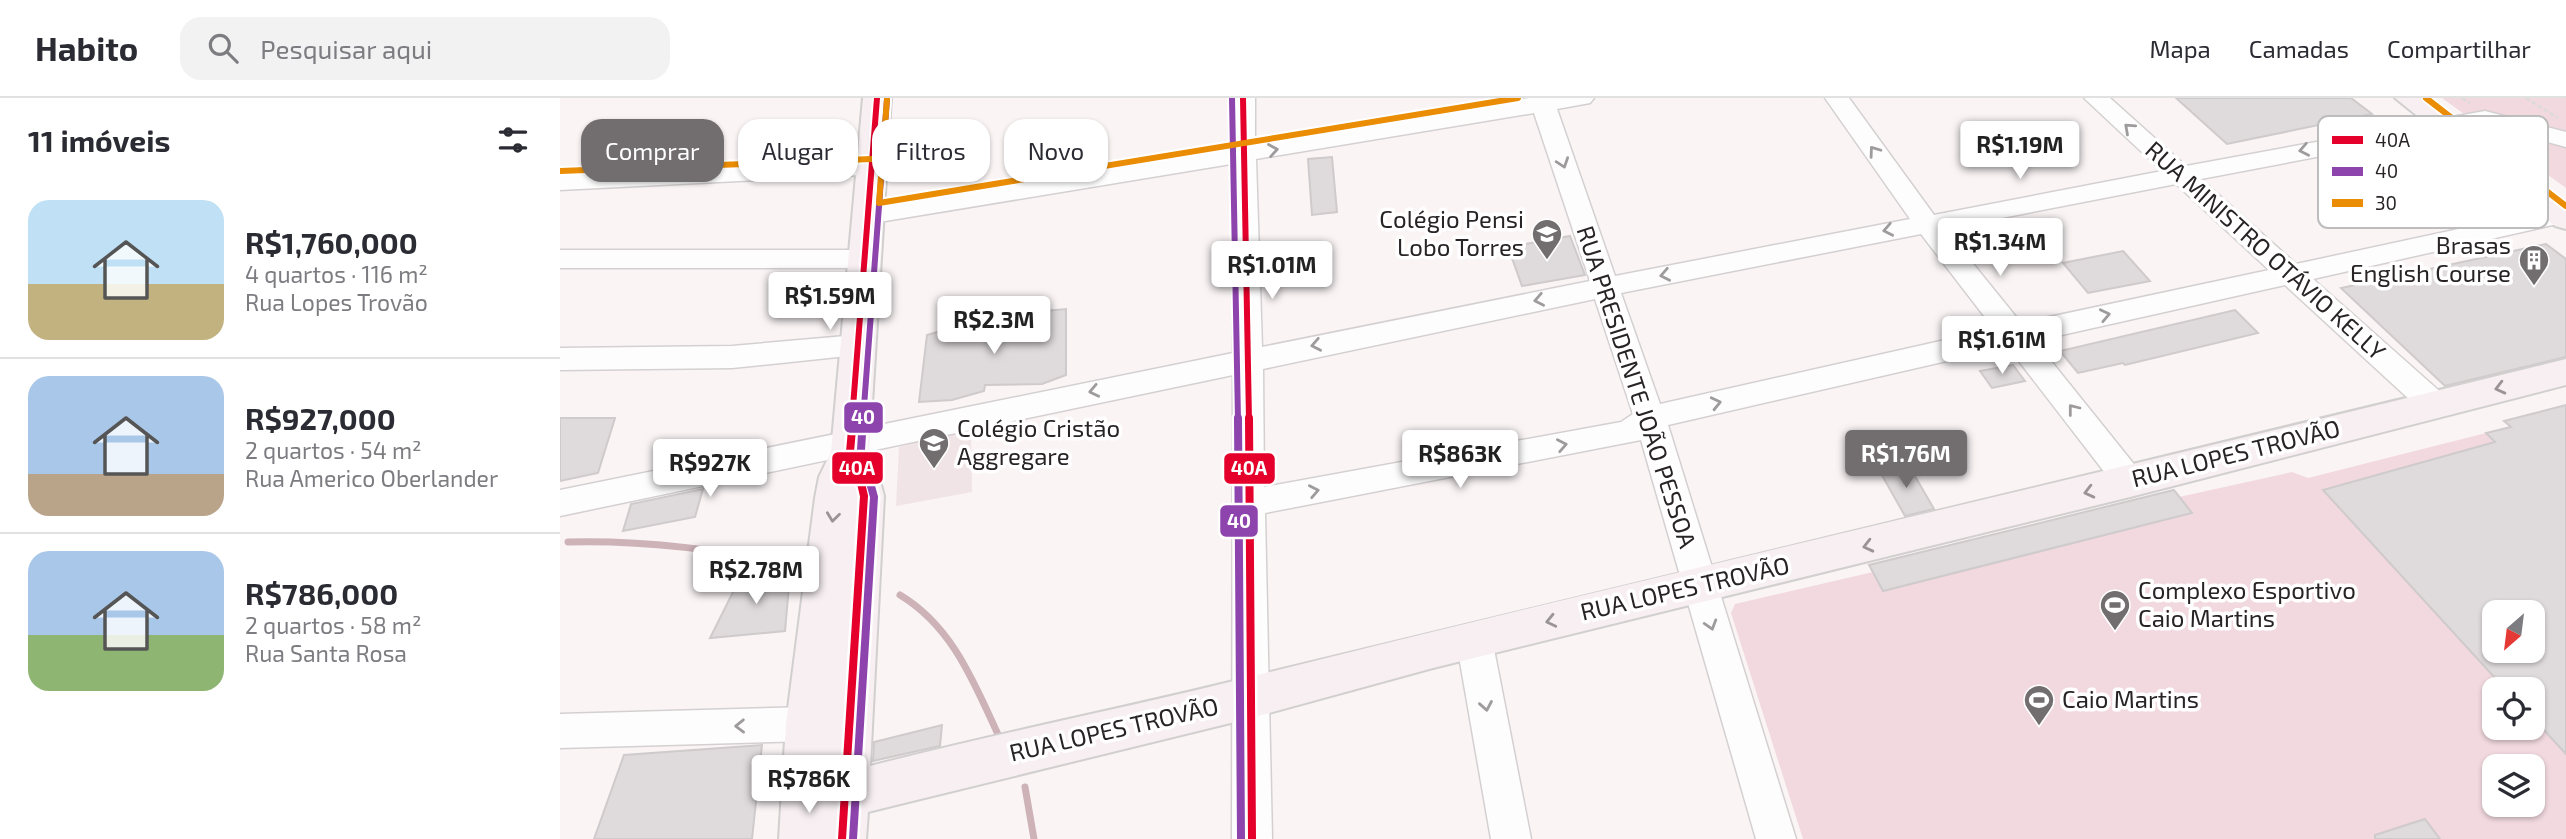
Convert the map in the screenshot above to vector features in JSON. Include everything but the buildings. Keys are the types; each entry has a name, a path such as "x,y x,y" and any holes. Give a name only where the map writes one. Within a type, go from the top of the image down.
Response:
{"main road":[{"path":"876,119 877,98"},
{"path":"2409,98 2433,116"},
{"path":"824,820 809,724 838,477 850,448 872,169"},
{"path":"2548,205 2563,217"},
{"name":"RUA LOPES TROVÃO","path":"824,820 1251,697 1474,639 2130,482 2566,372"},
{"path":"824,820 864,496 850,448"}],"street":[{"path":"1243,98 1241,155 1247,204 1247,503 1252,839"},
{"path":"867,216 1241,155 1542,101 1582,98"},
{"path":"1837,98 1926,223 2130,482"},
{"name":"RUA MINISTRO OTÁVIO KELLY","path":"2096,98 2434,404"},
{"name":"RUA PRESIDENTE JOÃO PESSOA","path":"1542,101 1650,418 1776,839"},
{"path":"2548,135 2566,140"},
{"path":"560,503 850,448 1246,359 1606,286 2318,148"},
{"path":"560,182 872,169"},
{"path":"1247,503 1629,432 1650,418 2014,335 2511,228"},
{"path":"560,259 864,259"},
{"path":"560,359 732,358 857,345"},
{"path":"1474,639 1511,839"},
{"path":"560,731 809,724"}],"path":[{"path":"2526,98 2566,123"}],"shaded area":[{"path":"2442,98 2566,98 2566,188 2548,175 2548,116 2467,116"},
{"name":"Colégio Cristão Aggregare","path":"971,428 972,492 896,506 899,447"},
{"name":"Complexo Esportivo Caio Martins","path":"2486,433 2495,442 2566,469 2566,839 1803,839 1731,613 1735,604 1873,572 1869,565 2174,490 2179,497 2292,472 2308,478"}],"waterway":[{"path":"568,542 687,548 804,566"},
{"path":"900,595 935,624 950,642 973,681 1002,743"},
{"path":"1025,787 1034,839"}],"transit line":[{"name":"40A","path":"842,839 864,496 857,466 850,452 877,98"},
{"name":"40","path":"1232,98 1237,288 1241,839"},
{"name":"40A","path":"1243,98 1248,288 1252,839"},
{"name":"30","path":"887,99 879,203 1518,98"},
{"name":"30","path":"2426,98 2449,116"},
{"name":"40","path":"853,839 874,497 861,450 887,99"},
{"name":"30","path":"560,171 872,159"},
{"name":"30","path":"2548,192 2566,206"}],"place":[{"name":"Colégio Pensi Lobo Torres","path":"1547,261"},
{"name":"Brasas English Course","path":"2534,287"},
{"name":"Colégio Cristão Aggregare","path":"934,470"},
{"name":"Complexo Esportivo Caio Martins","path":"2115,632"},
{"name":"Caio Martins","path":"2039,727"}]}
